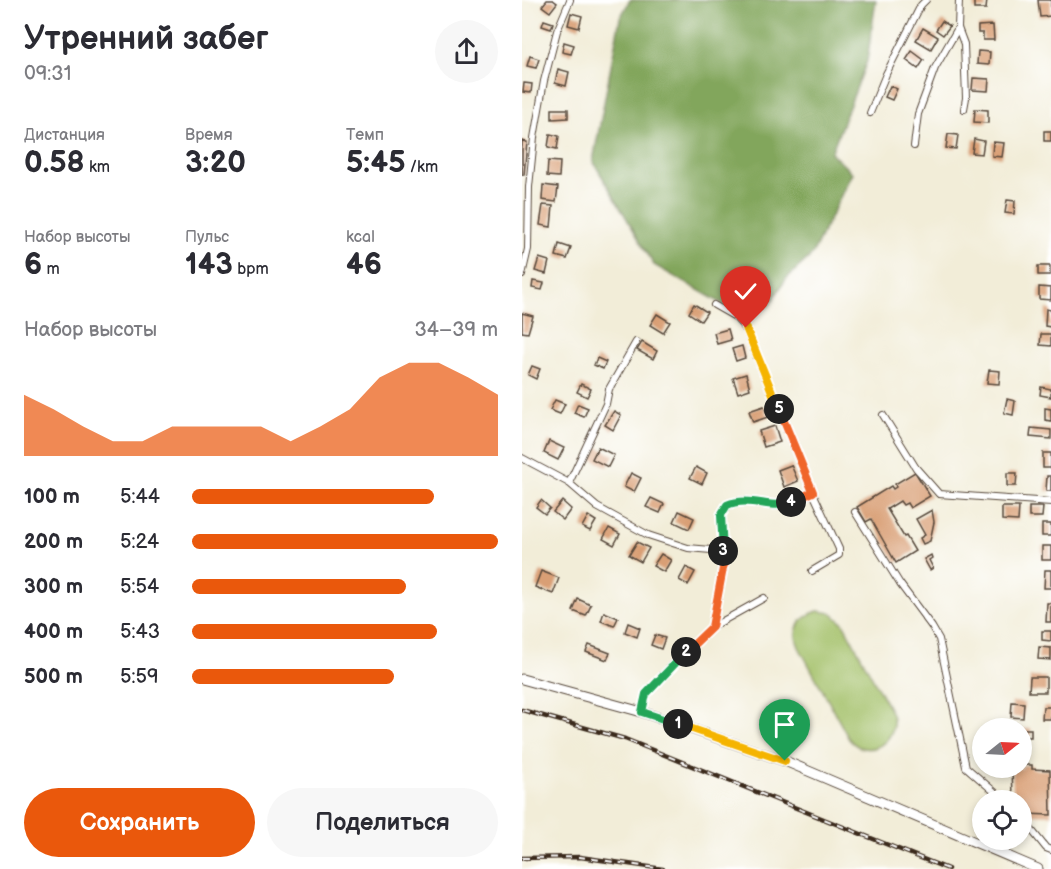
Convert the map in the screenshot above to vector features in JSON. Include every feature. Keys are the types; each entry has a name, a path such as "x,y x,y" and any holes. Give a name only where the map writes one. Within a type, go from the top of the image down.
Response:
{"main road":[{"path":"522,679 642,712 785,761 1038,869"}],"street":[{"path":"522,275 528,249 525,232 533,148 544,81 557,31 570,0"},
{"path":"959,0 958,28 964,44 966,98 964,109"},
{"path":"870,113 921,2"},
{"path":"914,146 918,114 935,68 958,28"},
{"path":"714,305 735,317 746,328 839,553 812,571"},
{"path":"569,483 606,404 609,389 636,342"},
{"path":"883,415 916,468 939,494 1051,502"},
{"path":"522,458 569,483 597,507 648,534 688,548 723,551"},
{"path":"712,627 724,563 721,515 727,505 744,500 783,506 813,492"},
{"path":"855,512 900,584 939,639 966,767 994,790"},
{"path":"642,712 646,694 672,665 712,627 764,598"},
{"path":"1032,830 1046,848 1051,850"}],"green space":[{"path":"630,0 876,0 867,61 831,153 852,173 812,255 786,279 769,306 742,315 654,265 593,161 620,18"},
{"path":"818,611 831,613 843,623 892,714 891,733 880,745 864,748 849,739 799,647 796,635 799,624 806,617"}],"building":[{"path":"547,0 557,3 550,12 542,6"},
{"path":"974,0 987,0 986,9 974,9"},
{"path":"1038,0 1051,0 1051,16 1040,17"},
{"path":"571,13 582,16 579,28 568,25"},
{"path":"544,20 553,23 551,29 542,26"},
{"path":"942,21 950,26 943,35 936,30"},
{"path":"993,25 994,40 983,40 983,33 978,33 978,26"},
{"path":"923,28 938,37 931,49 916,40"},
{"path":"564,42 574,45 571,54 562,52"},
{"path":"912,51 924,60 918,69 906,60"},
{"path":"978,51 990,52 989,65 977,64"},
{"path":"530,56 539,59 536,68 527,66"},
{"path":"558,69 569,72 566,86 555,83"},
{"path":"973,78 989,79 988,91 972,90"},
{"path":"524,83 532,84 531,93 523,92"},
{"path":"890,86 897,89 892,100 885,97"},
{"path":"552,109 568,109 568,118 552,119"},
{"path":"975,109 988,110 988,123 974,122"},
{"path":"1044,131 1051,131 1051,141 1044,141"},
{"path":"550,134 559,136 557,149 548,147"},
{"path":"948,134 958,135 956,149 946,148"},
{"path":"974,139 984,141 982,154 972,153"},
{"path":"522,141 527,142 524,175 522,175"},
{"path":"993,142 1004,143 1002,157 992,156"},
{"path":"548,161 560,162 559,177 547,176"},
{"path":"543,185 558,187 556,202 542,200"},
{"path":"1007,200 1015,201 1014,214 1005,213"},
{"path":"543,205 553,206 551,227 540,225"},
{"path":"559,244 571,248 567,259 556,256"},
{"path":"539,258 549,261 546,274 535,271"},
{"path":"1038,266 1050,266 1050,275 1038,275"},
{"path":"533,281 544,283 542,290 532,288"},
{"path":"1039,287 1051,288 1051,300 1039,299"},
{"path":"694,304 707,312 701,321 689,313"},
{"path":"1046,309 1051,310 1051,327 1045,326"},
{"path":"522,313 533,316 528,333 522,332"},
{"path":"657,314 670,322 663,333 650,325"},
{"path":"728,329 731,340 717,344 714,333"},
{"path":"1041,334 1051,334 1051,346 1040,345"},
{"path":"642,342 657,351 653,359 637,350"},
{"path":"742,346 745,358 736,361 732,349"},
{"path":"597,358 606,362 603,369 594,365"},
{"path":"532,366 540,369 536,379 528,375"},
{"path":"989,370 1000,371 999,384 987,383"},
{"path":"746,374 750,389 738,393 733,378"},
{"path":"581,384 591,389 587,397 577,392"},
{"path":"1041,387 1051,389 1051,397 1040,395"},
{"path":"1007,399 1015,401 1013,415 1004,413"},
{"path":"555,400 565,404 560,414 550,410"},
{"path":"578,404 588,408 584,417 574,413"},
{"path":"764,406 768,417 753,422 749,411"},
{"path":"1045,408 1051,409 1051,421 1045,420"},
{"path":"614,411 621,415 613,430 605,425"},
{"path":"775,426 780,442 764,447 759,431"},
{"path":"1031,428 1051,430 1051,439 1030,437"},
{"path":"549,441 564,448 558,460 544,453"},
{"path":"598,447 614,455 608,467 592,459"},
{"path":"1043,453 1051,453 1051,468 1043,468"},
{"path":"791,465 798,481 784,487 778,470"},
{"path":"696,467 707,473 702,484 690,478"},
{"path":"915,472 930,496 910,508 907,503 903,505 900,501 887,509 915,551 896,563 871,519 866,522 857,507 891,486 893,489 896,487 895,484"},
{"path":"631,473 641,478 634,492 624,487"},
{"path":"1007,473 1017,473 1016,486 1007,486"},
{"path":"1047,476 1051,476 1051,491 1046,491"},
{"path":"651,498 664,504 660,513 646,507"},
{"path":"541,500 550,508 545,514 536,507"},
{"path":"562,501 571,509 563,520 553,512"},
{"path":"1002,507 1019,507 1018,521 1002,520"},
{"path":"1029,507 1043,507 1042,517 1029,517"},
{"path":"932,510 934,522 930,541 923,544 920,538 925,535 916,519"},
{"path":"679,511 694,518 689,529 674,522"},
{"path":"588,516 596,521 590,531 582,527"},
{"path":"1042,524 1051,524 1051,536 1042,536"},
{"path":"609,528 620,534 614,545 603,539"},
{"path":"637,542 649,548 641,562 629,555"},
{"path":"1042,546 1051,546 1051,560 1042,560"},
{"path":"661,554 671,560 664,572 653,566"},
{"path":"931,555 932,558 929,560 933,568 930,570 924,559"},
{"path":"686,567 695,572 688,585 679,580"},
{"path":"1045,570 1051,570 1051,588 1044,588"},
{"path":"541,571 559,578 553,594 535,587"},
{"path":"578,599 591,605 586,616 573,611"},
{"path":"1047,603 1051,603 1051,622 1046,622"},
{"path":"604,612 618,618 614,626 601,621"},
{"path":"628,623 640,628 637,637 625,632"},
{"path":"1042,631 1051,631 1051,641 1042,640"},
{"path":"655,635 665,638 661,649 651,645"},
{"path":"589,645 610,653 607,660 586,652"},
{"path":"1039,647 1051,648 1051,660 1038,659"},
{"path":"1030,677 1046,677 1046,692 1029,692"},
{"path":"1012,702 1024,703 1023,718 1011,717"},
{"path":"1043,707 1051,707 1051,719 1042,719"},
{"path":"1032,769 1050,770 1051,815 1032,814 1032,790 1013,790 1012,778 1032,778"}],"railway":[{"path":"522,710 625,739 948,869"},
{"path":"522,858 580,857 663,869"}],"route":[{"path":"746,328 813,492 783,506 744,500 727,505 721,515 724,563 712,627 672,665 646,694 642,712 785,761"}]}
